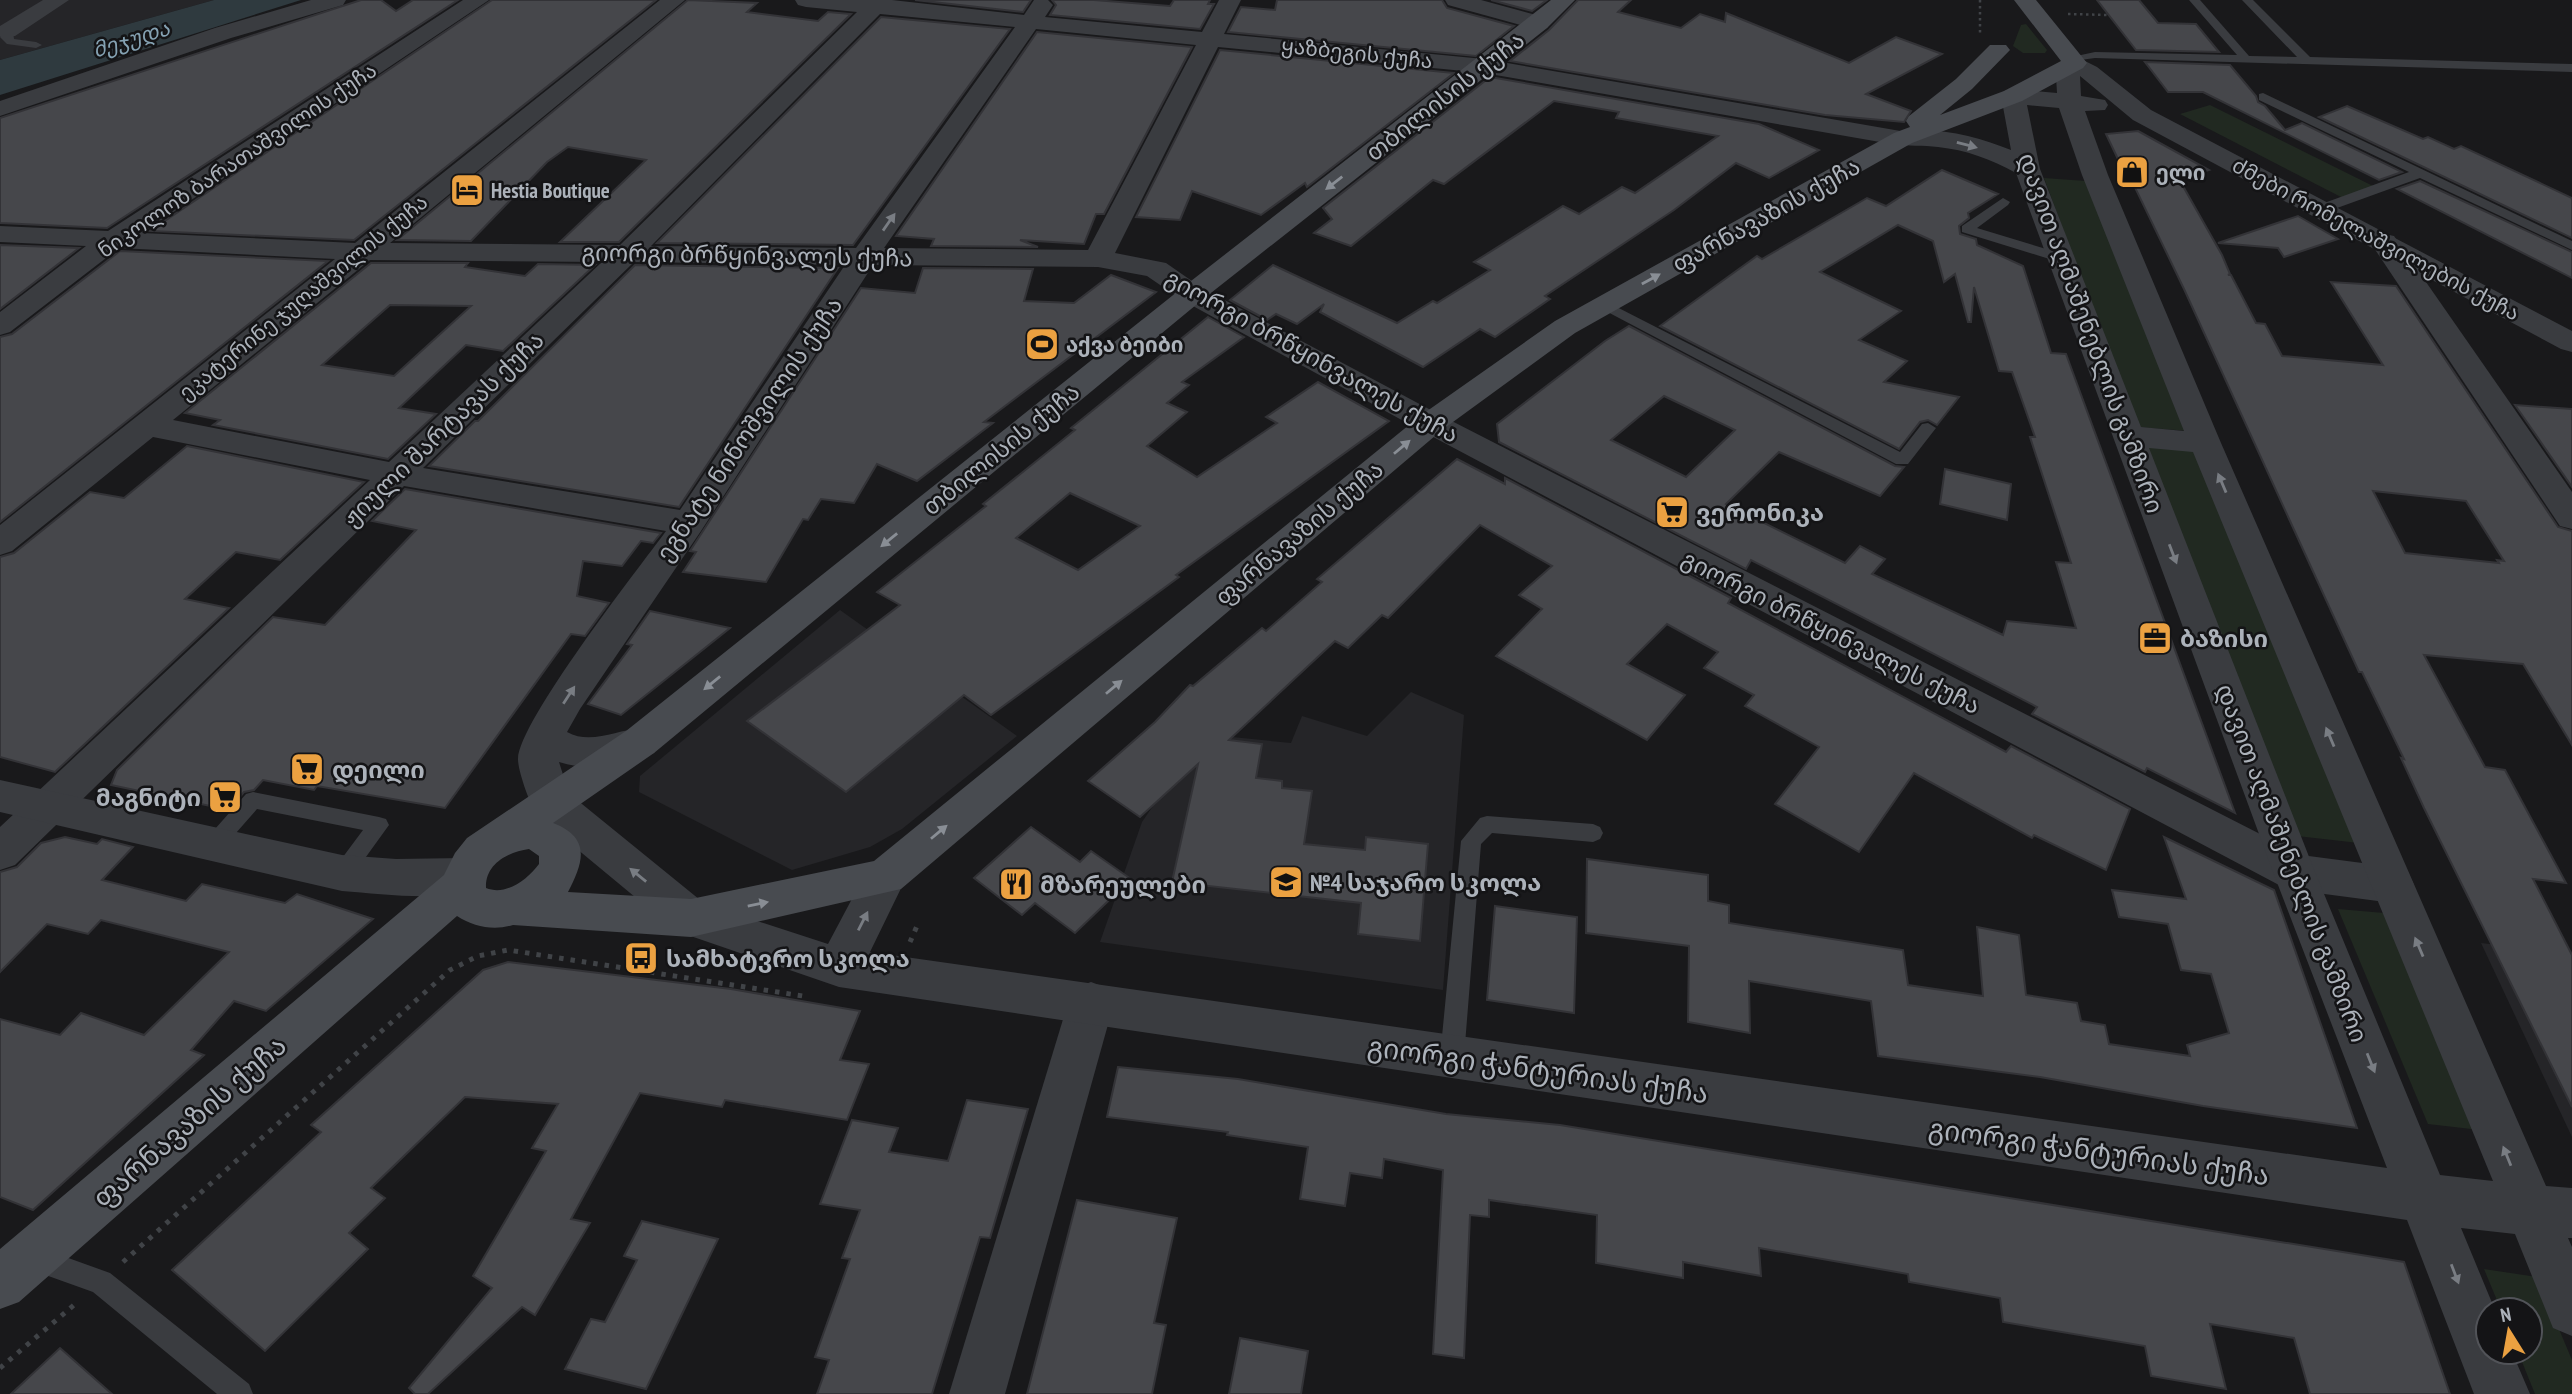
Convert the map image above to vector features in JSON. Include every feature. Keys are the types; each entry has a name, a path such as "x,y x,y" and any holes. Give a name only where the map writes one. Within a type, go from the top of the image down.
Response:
{"main road":[{"name":"თბილისის ქუჩა","path":"498,839 640,742 1192,294 1539,23 1564,0"},
{"path":"1903,138 1924,115 1964,84 2010,31 2057,22 2074,61"},
{"path":"2010,31 2074,61"},
{"name":"დავით აღმაშენებლის გამზირი","path":"2010,31 2013,96"},
{"name":"ფარნავაზის ქუჩა","path":"379,958 508,908 691,918 886,876 1430,423 1565,327 1903,138 2013,96 2074,61"},
{"path":"523,833 545,835 556,842 561,852 561,864 546,889 508,908 473,904 466,896 463,880 470,864 482,850 498,839 523,833"},
{"name":"ფარნავაზის ქუჩა","path":"10,1263 379,958 463,880"}],"street":[{"path":"7,32 58,0"},
{"path":"0,109 223,33 335,0"},
{"name":"ნიკოლოზ ბარათაშვილის ქუჩა","path":"0,326 111,241 478,0"},
{"name":"ეკატერინე ჯუღაშვილის ქუჩა","path":"0,543 674,0"},
{"name":"ყაზბეგის ქუჩა","path":"806,0 1039,11 1209,38 1484,66 1903,138 1939,138 2006,155 2027,169"},
{"path":"1098,259 1230,0"},
{"path":"1456,0 1539,23"},
{"name":"ჟიული შარტავას ქუჩა","path":"0,853 627,254 878,3"},
{"name":"ეგნატე ნინოშვილის ქუჩა","path":"561,852 538,759 545,737 566,699 689,523 864,257 1039,11"},
{"path":"2074,61 2068,76 2073,111 2095,175 2205,443 2393,885 2550,1212 2572,1310"},
{"name":"ძმები რომელაშვილების ქუჩა","path":"2074,61 2142,115 2572,343"},
{"path":"2013,96 2073,111 2142,115"},
{"name":"დავით აღმაშენებლის გამზირი","path":"2013,96 2027,169 2294,872 2502,1394"},
{"name":"გიორგი ბრწყინვალეს ქუჩა","path":"0,234 361,251 1098,259 1156,269 1192,294 1430,423 2294,872 2393,885"},
{"path":"2384,242 2572,518"},
{"path":"144,425 396,474 689,523"},
{"path":"2128,436 2205,443"},
{"path":"545,737 557,747 575,753 596,754 640,742"},
{"path":"0,796 342,873 463,880"},
{"name":"გიორგი ჭანტურიას ქუჩა","path":"551,803 691,918 828,983 896,974 2425,1198 2550,1212"},
{"path":"828,983 886,876"},
{"path":"976,1394 1090,1003"}],"lane":[{"path":"2194,0 2246,59"},
{"path":"2247,0 2307,61"},
{"path":"7,32 6,37 11,42 36,45"},
{"path":"2074,61 2095,55 2572,68"},
{"path":"2263,97 2572,246"},
{"path":"2320,209 2420,173"},
{"path":"2003,202 1966,229 2061,258"},
{"path":"1605,305 1902,460 1928,428"},
{"path":"214,844 253,800 379,825 342,873"},
{"path":"1452,1057 1471,841 1487,824 1593,833"},
{"path":"10,1263 101,1282 239,1394"}],"path":[{"path":"1980,0 2010,31"},
{"path":"2057,22 2108,15"},
{"path":"896,974 917,926"},
{"path":"0,1368 101,1282 450,970 478,956 508,950 828,983"}],"shaded area":[{"path":"0,0 214,0 0,60"},
{"path":"2026,24 2047,50 2045,53 2023,53 2013,46 2021,25"},
{"path":"2210,105 2373,186 2343,198 2180,114"},
{"path":"2044,178 2086,181 2189,431 2137,427"},
{"path":"2147,447 2195,451 2359,843 2297,836"},
{"path":"840,610 1017,736 902,829 870,847 792,870 639,792 640,776"},
{"name":"№4 საჯარო სკოლა","path":"1411,692 1464,715 1443,990 1100,942 1142,822 1202,734 1291,743 1302,716 1367,736"},
{"path":"2338,909 2384,913 2480,1130 2428,1124"},
{"path":"2481,943 2572,954 2572,1137"},
{"path":"2484,1269 2537,1277 2572,1360 2572,1394 2535,1394 2524,1366 2544,1366 2544,1296 2495,1296"}],"water":[{"name":"მეჯუდა","path":"214,0 301,0 0,95 0,60"}],"building":[{"path":"361,0 381,0 396,11 413,0 458,0 107,228 0,223 0,118"},
{"path":"492,0 656,0 354,240 150,231"},
{"path":"688,0 757,3 747,12 818,21 828,12 851,14 619,242 560,242 646,160 568,147 547,162 471,241 397,240"},
{"path":"915,0 1031,0 1023,12"},
{"path":"1052,0 1094,0 1170,6 1174,0 1210,0 1208,4 1214,4 1200,29 1050,15 1056,5"},
{"path":"1277,0 1442,0 1447,8 1514,26 1476,56 1228,32 1241,7 1275,10"},
{"path":"1491,0 1547,0 1532,11"},
{"path":"1578,0 1631,0 1618,12 1681,28 1700,14 1725,22 1726,13 1849,63 1896,37 1942,54 1866,94 1911,111 1904,122 1825,115 1510,61 1549,30"},
{"path":"2097,0 2139,0 2158,23 2196,24 2219,52 2136,50"},
{"path":"881,17 1010,29 853,245 657,243"},
{"path":"1037,32 1192,47 1104,214 1096,214 1084,244 1020,240 1038,247 931,246 934,239 896,236"},
{"path":"1220,50 1454,73 1307,187 1305,183 1261,215 1192,191 1180,220 1136,217"},
{"path":"2145,62 2230,65 2258,102 2265,106 2285,130 2302,123 2402,172 2379,180 2203,92 2168,92"},
{"path":"1490,77 1759,124 1819,150 1769,178 1736,163 1674,210 1545,296 1550,299 1495,337 1480,329 1423,367 1320,312 1324,304 1297,324 1276,314 1267,320 1230,300 1273,265 1397,323 1433,301 1437,303 1490,270 1474,262 1563,206 1579,214 1622,187 1635,193 1718,136 1616,118 1619,112 1554,101 1444,184 1433,180 1351,246 1314,233 1332,219 1323,208"},
{"path":"2347,106 2423,139 2428,137 2454,149 2461,146 2572,198 2572,238 2319,117"},
{"path":"2138,131 2209,170 2179,179 2222,255 2230,274 2228,275 2231,275 2256,323 2265,324 2282,356 2383,365 2331,282 2396,286 2558,527 2572,531 2572,745 2523,664 2424,655 2485,767 2505,770 2566,883 2533,879 2572,955 2572,1107 2424,808 2401,758 2404,759 2362,672 2359,672 2184,289 2130,177 2126,176 2106,134","holes":["2373,491 2466,501 2504,561 2497,560 2499,563 2405,553"]},
{"path":"1942,170 1998,194 1968,213 1969,218 1959,226 1960,234 1976,239 1977,245 2023,266 2051,353 2066,354 2235,813 2147,768 2145,772 2032,714 2037,707 1751,560 1746,569 1499,442 1497,424 1605,341 1629,326 1895,466 1904,467 1880,496 1779,452 1726,504 1845,563 1860,546 1885,559 1872,574 2003,635 2007,621 2076,628 2056,562 2071,563 2030,437 2035,437 2012,372 1999,371 1974,287 1971,322 1968,322 1955,274 1944,282 1933,241 1898,225 1820,272 1901,311 1859,340 1907,361 1884,382 1959,397 1937,425 1928,420 1920,422 1899,449 1660,326 1757,256 1762,259 1867,198 1886,206","holes":["1664,396 1735,430 1686,477 1611,440"]},
{"path":"2420,181 2572,252 2572,278 2397,189"},
{"path":"2298,216 2338,239 2284,257 2278,248 2218,243"},
{"path":"0,245 79,248 0,309"},
{"path":"120,251 328,261 0,522 0,337 12,334"},
{"path":"371,263 468,263 465,267 525,276 538,264 595,265 503,351 466,345 399,408 436,414 388,459 213,425 220,420 185,413","holes":["390,305 471,306 394,376 322,365"]},
{"path":"635,265 838,268 679,507 429,466 478,421"},
{"path":"923,268 1033,269 1024,301 1074,303 1111,275 1156,292 984,422 993,423 917,481 877,464 854,503 821,499 808,520 803,519 766,582 683,572 696,552 690,551 861,288 915,293"},
{"path":"1208,317 1244,337 1182,382 1189,385 1167,403 1187,412 1147,446 1197,477 1277,423 1266,417 1318,382 1389,421 1176,575 1179,577 991,715 964,695 846,792 747,721 900,605 877,592 986,506 983,504 1075,430 1071,428","holes":["1070,493 1140,526 1078,570 1016,538"]},
{"path":"2515,405 2572,409 2572,487"},
{"path":"187,446 364,482 280,560 236,552 185,599 229,608 55,772 0,757 0,557 14,553 90,492 124,498"},
{"path":"1457,459 1505,484 1505,478 1731,598 1728,603 2006,752 2011,746 2130,809 2106,870 2034,835 2032,838 1914,773 1859,852 1775,804 1819,747 1745,706 1754,695 1704,668 1718,652 1667,624 1627,664 1685,695 1647,740 1496,656 1542,609 1519,595 1552,566 1480,525 1388,618 1382,615 1348,648 1335,641 1229,740 1262,744 1256,778 1282,781 1282,788 1312,791 1304,844 1365,850 1366,837 1428,844 1420,941 1358,934 1361,903 1172,882 1198,764 1140,817 1088,781 1155,722 1190,685 1193,686 1262,628 1266,631 1322,582 1317,579"},
{"path":"1945,469 2011,484 2007,520 1940,504"},
{"path":"405,489 661,533 653,543 641,541 622,566 583,561 577,596 609,603 585,636 571,634 445,808 317,786 314,790 263,780 254,790 244,792 229,810 111,785 117,770 273,617 325,625 416,530 372,521"},
{"path":"650,611 730,628 621,715 588,704 632,645 627,644"},
{"path":"1031,827 1080,862 1091,851 1131,879 1075,933 1035,903 1022,915 974,878"},
{"path":"65,837 97,844 102,839 133,847 102,880 186,901 202,884 285,903 297,894 373,919 266,1011 234,1001 191,1050 204,1055 33,1210 0,1197 0,1019 60,1035 81,1013 144,1035 229,952 101,920 88,934 47,924 0,972 0,872 17,867 41,843"},
{"path":"2164,837 2274,890 2357,1128 2203,1106 2040,1077 1878,1056 1871,1001 1749,981 1750,1033 1688,1022 1689,946 1586,933 1587,859 1708,875 1708,901 1729,905 1729,923 1903,950 1908,985 1983,996 1977,927 2019,935 2026,995 2077,1003 2081,1021 2105,1025 2109,1044 2190,1056 2187,1045 2229,1033 2211,974 2181,970 2168,924 2119,917 2112,890 2186,899"},
{"path":"1495,906 1577,917 1574,1013 1487,1000"},
{"path":"508,962 731,989 860,1011 840,1060 869,1064 847,1120 725,1100 722,1107 640,1093 571,1219 590,1223 535,1315 522,1307 428,1394 415,1394 409,1388 492,1288 473,1276 546,1151 532,1148 558,1104 465,1097 371,1188 385,1198 349,1233 368,1249 265,1351 172,1270 321,1132 311,1125 483,970"},
{"path":"1118,1067 1238,1079 1446,1114 1560,1125 2404,1262 2450,1394 2310,1394 2294,1338 2210,1324 2226,1389 2151,1376 2145,1346 2003,1322 2000,1298 1909,1282 1908,1274 1759,1248 1761,1276 1683,1262 1683,1278 1596,1263 1597,1215 1489,1200 1489,1217 1470,1215 1464,1358 1433,1354 1443,1170 1384,1159 1382,1178 1350,1173 1345,1206 1300,1199 1308,1147 1227,1135 1228,1132 1107,1117"},
{"path":"967,1100 1028,1109 990,1238 980,1237 932,1394 817,1394 829,1360 815,1357 850,1259 842,1258 860,1210 820,1204 852,1120 898,1128 889,1152 948,1161"},
{"path":"1077,1200 1177,1218 1154,1323 1166,1325 1152,1394 1027,1394"},
{"path":"642,1221 718,1239 646,1389 565,1369 591,1319 605,1322 637,1260 624,1256"},
{"path":"1240,1338 1308,1351 1301,1394 1229,1394"},
{"path":"60,1348 112,1394 11,1394"}],"place":[{"name":"ელი","path":"2132,172"},
{"name":"Hestia Boutique","path":"467,190"},
{"name":"აქვა ბეიბი","path":"1042,344"},
{"name":"ვერონიკა","path":"1672,512"},
{"name":"ბაზისი","path":"2155,638"},
{"name":"დეილი","path":"307,769"},
{"name":"მაგნიტი","path":"225,797"},
{"name":"№4 საჯარო სკოლა","path":"1286,882"},
{"name":"მზარეულები","path":"1016,884"},
{"name":"სამხატვრო სკოლა","path":"641,958"}]}
